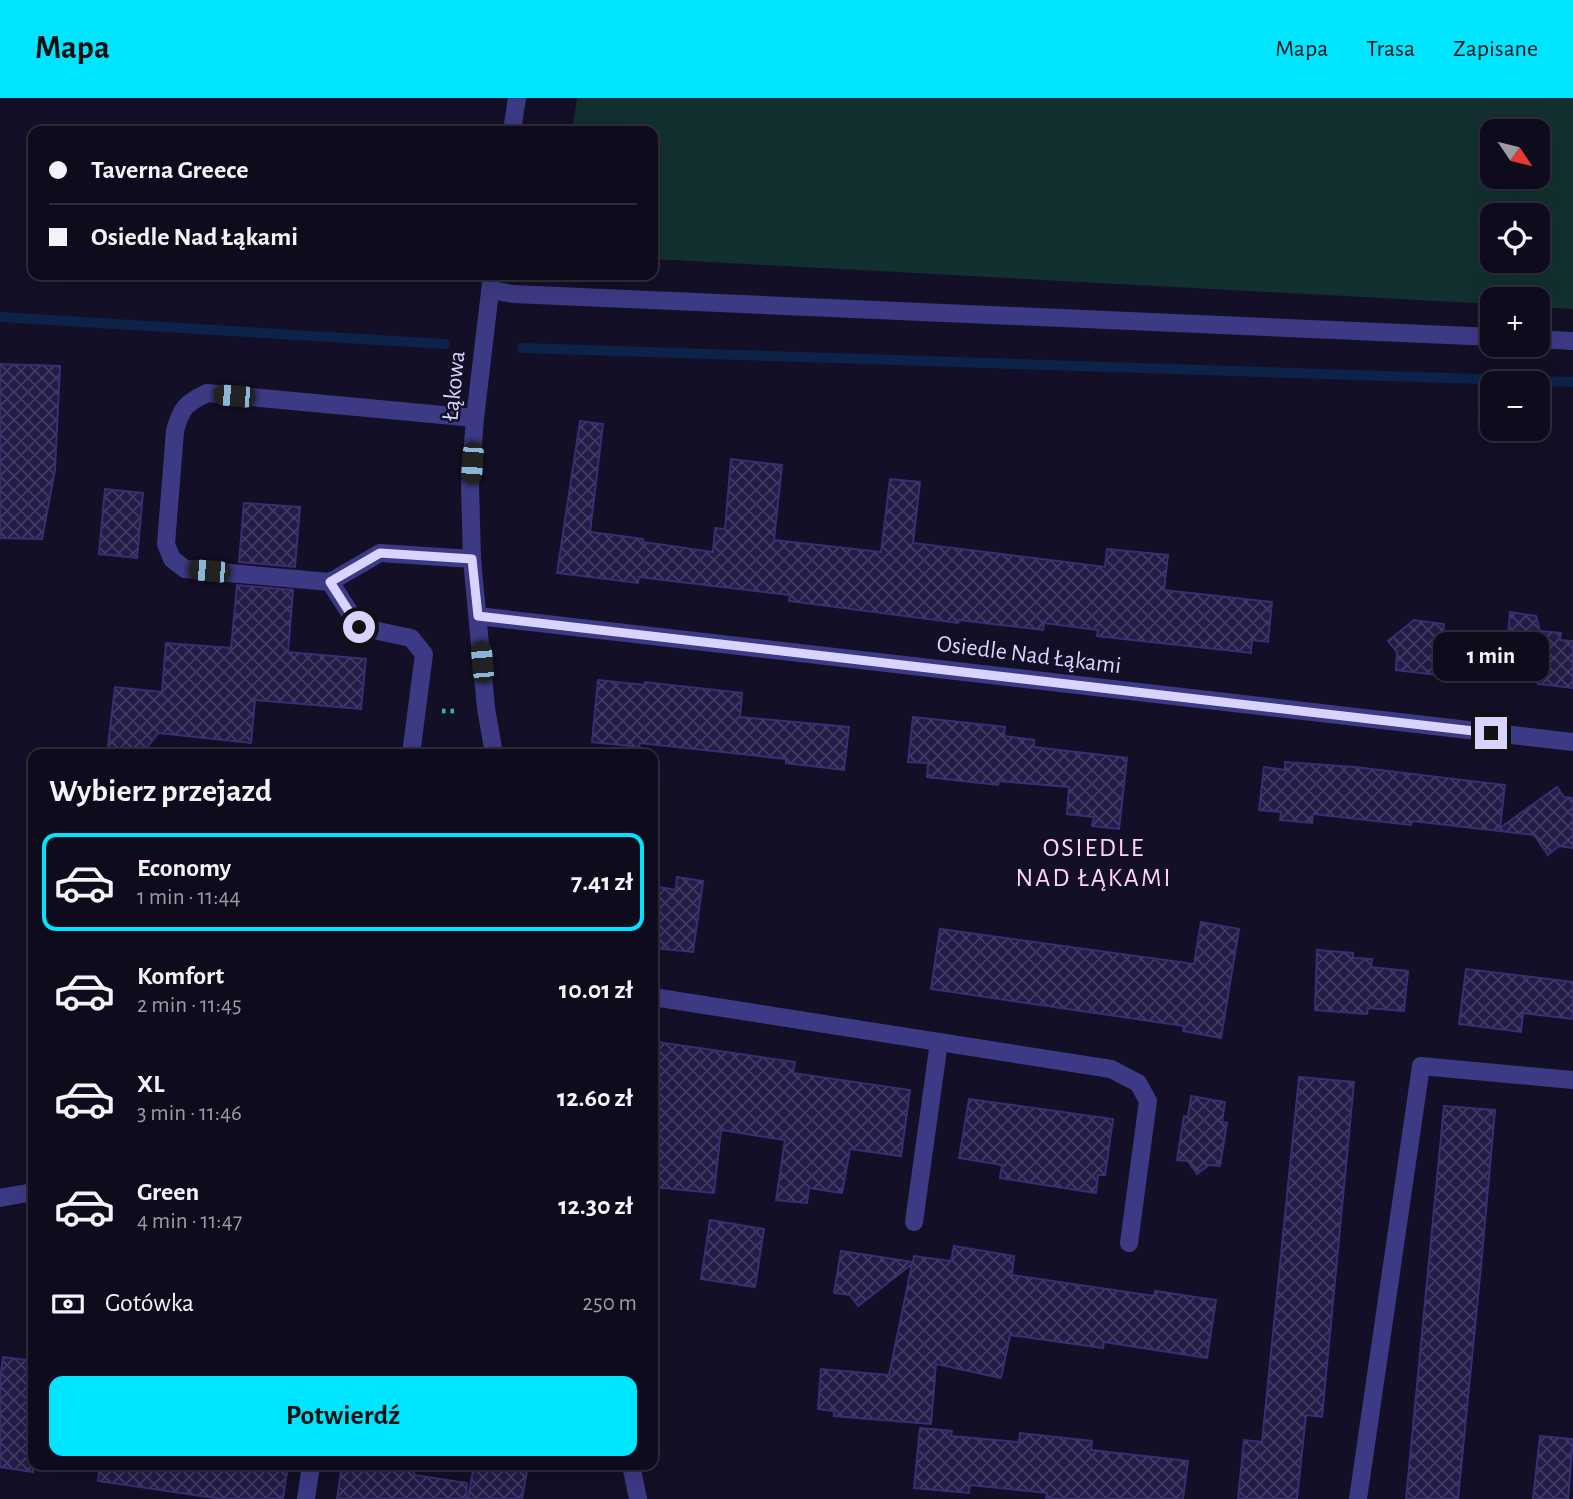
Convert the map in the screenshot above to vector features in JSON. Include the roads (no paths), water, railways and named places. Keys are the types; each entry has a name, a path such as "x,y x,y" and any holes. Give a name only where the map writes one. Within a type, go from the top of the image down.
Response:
{"street":[{"path":"513,126 517,98"},
{"path":"491,283 513,294 1480,336"},
{"name":"Łąkowa","path":"491,283 470,485 472,559 486,708 493,749"},
{"path":"1550,340 1573,341"},
{"path":"472,559 380,553 330,582 185,569 172,559 166,544 175,431 180,413 190,401 207,393 475,418"},
{"path":"330,582 359,627 411,638 424,653 412,749"},
{"name":"Osiedle Nad Łąkami","path":"478,616 1573,742"},
{"path":"658,998 1111,1069 1138,1083 1148,1101 1129,1243"},
{"path":"914,1222 939,1042"},
{"path":"1358,1499 1421,1066 1573,1080"},
{"path":"0,1198 28,1193"},
{"path":"306,1499 310,1470"},
{"path":"632,1470 638,1499"}],"waterway":[{"path":"0,317 445,344"},
{"path":"522,348 1573,382"}],"district":[{"name":"OSIEDLE NAD ŁĄKAMI","path":"1094,863"}]}
